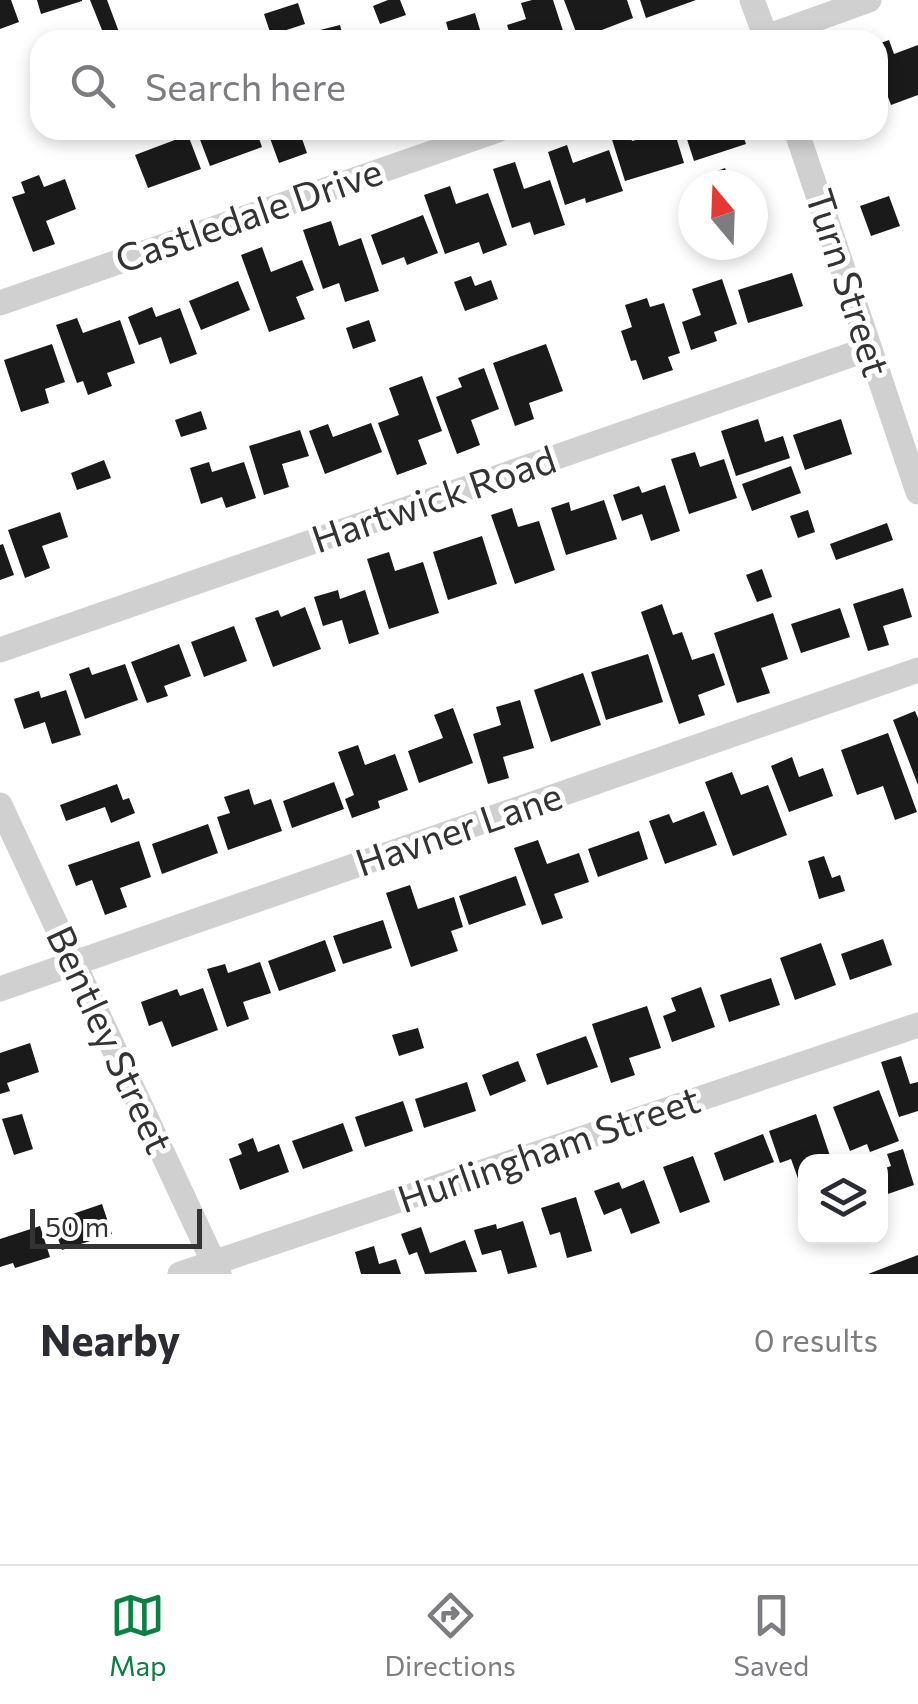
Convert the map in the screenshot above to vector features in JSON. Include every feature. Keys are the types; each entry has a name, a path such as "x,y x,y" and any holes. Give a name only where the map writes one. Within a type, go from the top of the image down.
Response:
{"street":[{"path":"752,0 761,30"},
{"path":"788,30 869,0"},
{"name":"Castledale Drive","path":"0,303 469,140"},
{"name":"Turn Street","path":"799,140 918,492"},
{"name":"Hartwick Road","path":"0,650 868,349"},
{"name":"Havner Lane","path":"0,989 918,670"},
{"name":"Bentley Street","path":"0,805 216,1268"},
{"name":"Hurlingham Street","path":"180,1274 216,1268 918,1026"}],"building":[{"path":"0,0 11,0 19,22 0,29"},
{"path":"37,0 82,0 82,1 41,14"},
{"path":"90,0 107,0 118,30 102,30"},
{"path":"400,0 406,15 380,24 373,6"},
{"path":"553,0 563,30 509,30 507,25 526,19 521,3"},
{"path":"564,0 627,0 633,18 602,30 575,30"},
{"path":"640,0 696,0 646,18"},
{"path":"298,3 305,24 269,30 264,14"},
{"path":"475,13 480,30 448,30 446,22"},
{"path":"888,40 894,54 918,45 918,95 891,105 888,97"},
{"path":"175,140 190,140 201,169 148,188 135,155"},
{"path":"200,140 260,140 262,147 210,166"},
{"path":"271,140 302,140 307,153 279,163"},
{"path":"612,140 677,140 684,163 625,181"},
{"path":"687,140 745,140 746,144 694,161"},
{"path":"567,145 573,163 609,150 623,191 565,205 548,152"},
{"path":"515,162 524,189 550,180 565,225 534,235 530,222 512,228 493,169"},
{"path":"39,175 44,187 65,179 76,209 46,221 55,244 33,252 12,197 25,193 21,182"},
{"path":"450,186 456,204 488,193 507,245 483,254 479,242 445,254 424,195"},
{"path":"889,196 900,226 871,236 860,206"},
{"path":"423,215 438,253 407,265 404,257 382,265 371,235"},
{"path":"331,221 339,246 361,238 379,291 345,302 339,283 323,289 303,230"},
{"path":"262,247 271,272 302,260 314,290 296,297 305,319 269,332 241,255"},
{"path":"792,273 803,306 748,323 738,290"},
{"path":"471,276 475,286 491,280 498,299 465,311 454,282"},
{"path":"722,279 737,324 714,332 717,341 691,350 682,322 701,315 692,289"},
{"path":"238,281 250,310 201,330 189,301"},
{"path":"647,298 650,307 664,303 680,353 668,357 673,370 643,380 636,360 631,361 621,331 632,327 625,305"},
{"path":"152,307 156,317 180,308 197,354 170,364 161,337 139,345 128,317"},
{"path":"77,318 83,333 120,320 135,363 107,373 112,386 88,395 83,381 77,383 56,325"},
{"path":"369,320 376,341 353,349 346,328"},
{"path":"52,344 65,382 45,389 49,403 21,412 4,360"},
{"path":"546,344 563,391 529,403 534,419 515,426 493,363"},
{"path":"484,368 499,409 471,420 480,445 457,454 436,397 462,387 458,378"},
{"path":"422,376 442,431 418,440 427,464 397,475 378,423 399,415 389,388"},
{"path":"201,411 207,429 181,437 175,420"},
{"path":"758,419 765,442 783,436 790,458 736,476 721,431"},
{"path":"841,419 852,454 805,470 793,435"},
{"path":"371,423 382,452 325,474 309,431 328,424 333,437"},
{"path":"300,430 309,456 282,464 289,487 264,495 249,446"},
{"path":"695,452 700,467 724,459 737,498 689,514 671,459"},
{"path":"104,460 111,478 77,490 71,473"},
{"path":"209,462 212,472 244,462 256,498 226,508 222,497 201,504 190,468"},
{"path":"791,466 801,493 752,511 742,484"},
{"path":"665,485 680,531 651,541 642,514 622,521 613,495 639,486 642,493"},
{"path":"604,500 617,539 566,555 551,508 569,502 571,511"},
{"path":"512,508 518,527 539,521 555,570 515,584 491,515"},
{"path":"808,510 815,532 798,538 790,516"},
{"path":"60,512 68,537 42,546 50,568 25,578 8,530"},
{"path":"887,523 893,540 836,560 830,544"},
{"path":"482,536 497,584 448,600 433,552"},
{"path":"3,544 14,575 0,580 0,545"},
{"path":"389,552 395,571 423,562 439,613 389,629 367,559"},
{"path":"762,569 772,597 757,602 746,575"},
{"path":"903,588 912,617 883,626 889,645 868,651 853,604"},
{"path":"338,590 340,599 365,590 379,634 349,644 342,620 323,626 314,597"},
{"path":"662,604 673,635 682,632 692,660 714,653 725,685 698,695 705,715 679,724 641,612"},
{"path":"305,607 321,649 273,667 255,618 278,610 281,617"},
{"path":"840,608 850,637 801,653 791,624"},
{"path":"773,613 788,659 761,668 770,693 737,703 714,633"},
{"path":"234,626 247,661 204,677 191,642"},
{"path":"179,644 191,676 164,686 168,696 147,703 131,662"},
{"path":"648,654 663,702 606,720 591,672"},
{"path":"125,664 138,700 85,719 69,674 89,667 92,675"},
{"path":"583,673 601,725 551,742 534,690"},
{"path":"66,690 81,735 52,744 45,722 24,729 14,699 39,691 41,698"},
{"path":"520,700 534,748 503,757 509,778 488,784 473,734 501,725 496,707"},
{"path":"453,708 473,763 419,783 408,751 443,738 434,715"},
{"path":"915,711 918,718 918,785 893,720"},
{"path":"888,733 917,812 895,820 883,786 857,795 841,750"},
{"path":"358,745 365,765 395,754 408,790 378,801 380,808 352,818 345,799 354,795 338,752"},
{"path":"792,757 799,777 823,768 833,796 789,812 771,766"},
{"path":"732,772 741,795 768,785 787,835 733,856 705,782"},
{"path":"334,782 344,809 292,828 283,801"},
{"path":"117,784 123,800 129,798 135,813 111,823 105,807 66,821 60,805"},
{"path":"249,789 254,805 271,799 282,831 228,850 217,817 230,813 224,797"},
{"path":"704,811 717,845 665,864 649,821 669,814 673,823"},
{"path":"208,824 218,853 162,874 152,844"},
{"path":"639,831 648,859 598,877 588,849"},
{"path":"538,840 547,864 579,853 589,882 554,894 563,918 542,925 514,848"},
{"path":"139,841 151,877 120,888 127,907 105,915 92,880 76,886 68,865"},
{"path":"824,856 832,878 840,875 845,891 819,899 808,861"},
{"path":"516,876 526,905 469,925 459,896"},
{"path":"410,885 418,909 454,897 463,927 451,931 458,951 411,967 386,893"},
{"path":"383,920 392,948 343,964 333,936"},
{"path":"883,939 892,965 850,980 841,954"},
{"path":"325,940 336,971 279,991 268,961"},
{"path":"821,943 836,985 795,1000 780,958"},
{"path":"260,962 271,993 243,1002 249,1019 227,1027 207,969 225,964 228,973"},
{"path":"771,978 780,1005 729,1022 720,995"},
{"path":"701,987 715,1027 672,1042 663,1016 676,1011 671,998"},
{"path":"203,988 218,1030 172,1047 162,1021 149,1026 141,1002 177,989 180,996"},
{"path":"647,1006 661,1048 629,1058 635,1075 611,1083 592,1024"},
{"path":"418,1028 424,1048 399,1056 392,1035"},
{"path":"586,1036 598,1067 547,1085 536,1054"},
{"path":"30,1043 39,1072 7,1083 10,1091 0,1094 0,1053"},
{"path":"901,1056 910,1084 918,1082 918,1111 899,1117 881,1062"},
{"path":"518,1061 526,1081 490,1096 482,1075"},
{"path":"467,1082 476,1111 424,1128 415,1099"},
{"path":"879,1090 899,1141 870,1152 867,1144 850,1151 833,1107"},
{"path":"403,1101 413,1131 365,1147 355,1117"},
{"path":"22,1114 33,1149 14,1155 2,1119"},
{"path":"816,1114 829,1154 798,1154 798,1178 791,1159 780,1163 769,1131"},
{"path":"343,1123 353,1151 303,1169 292,1141"},
{"path":"763,1134 774,1162 724,1181 714,1153"},
{"path":"253,1138 258,1152 279,1144 289,1172 240,1190 229,1159 242,1154 238,1144"},
{"path":"903,1149 914,1185 888,1194 891,1166 887,1154"},
{"path":"693,1156 710,1202 680,1213 663,1167"},
{"path":"644,1180 660,1223 631,1234 621,1208 604,1215 594,1191 619,1182 622,1189"},
{"path":"576,1197 592,1251 567,1258 560,1232 550,1235 541,1208"},
{"path":"102,1204 112,1234 62,1250 52,1221"},
{"path":"523,1221 537,1267 508,1274 501,1250 482,1255 474,1230 496,1224 497,1229"},
{"path":"40,1226 50,1257 15,1268 13,1263 0,1267 0,1239"},
{"path":"421,1227 430,1253 465,1240 477,1272 425,1274 417,1252 409,1255 401,1234"},
{"path":"374,1246 379,1264 396,1259 401,1274 361,1274 355,1252"},
{"path":"918,1255 918,1274 868,1274"}]}
